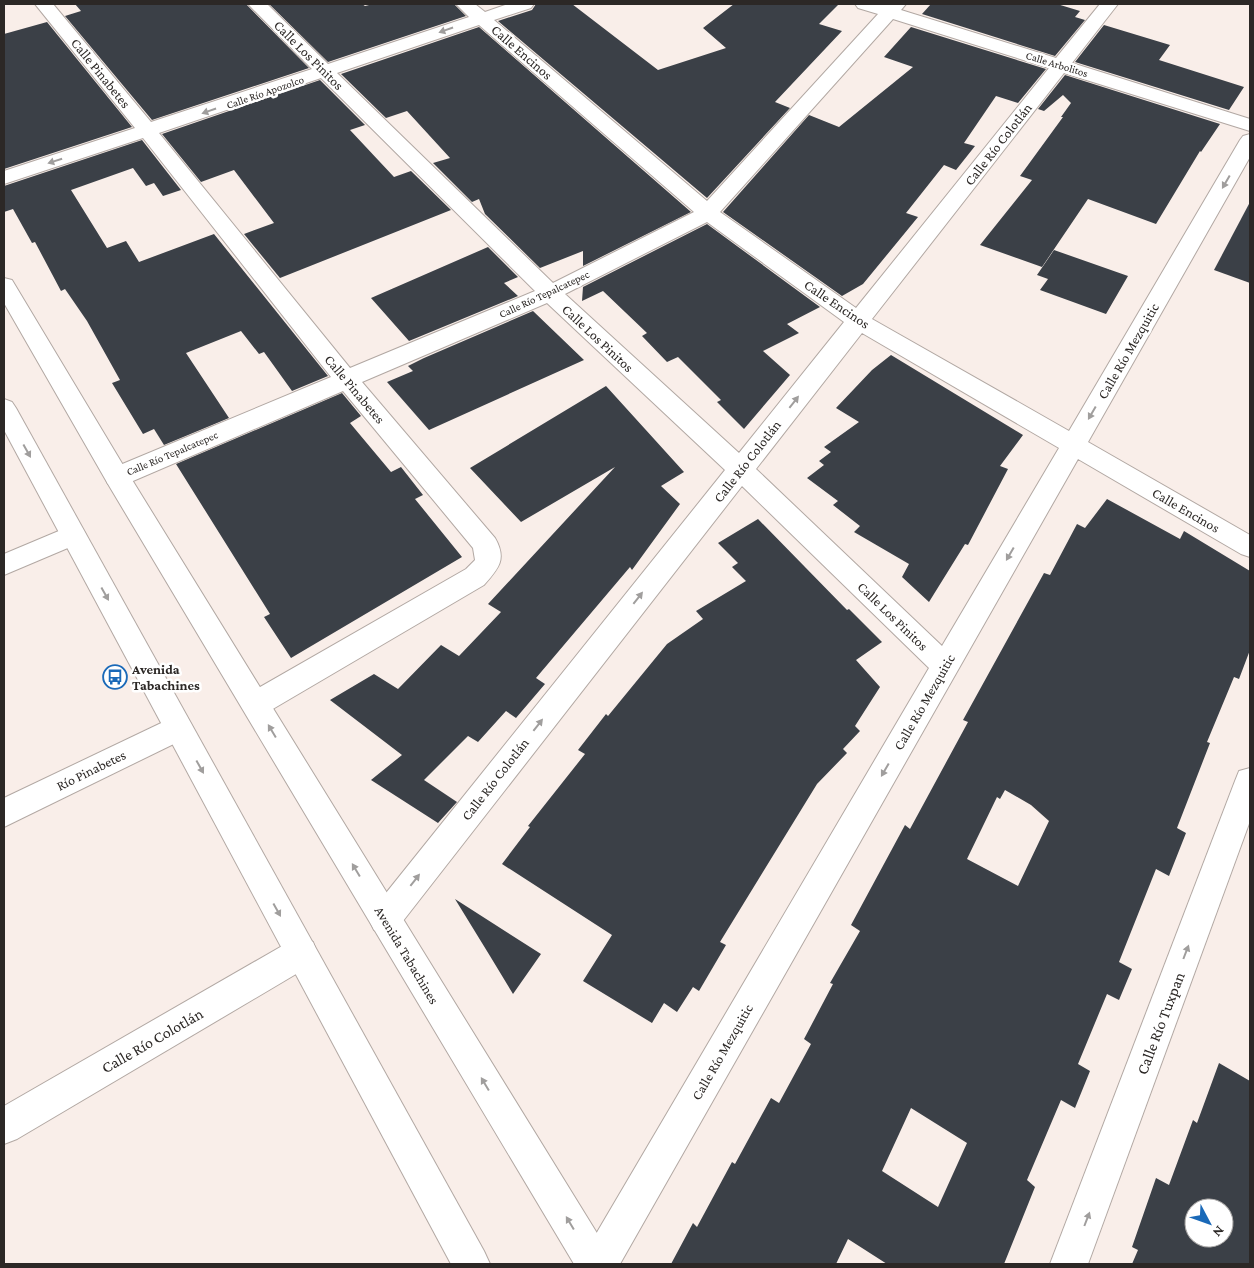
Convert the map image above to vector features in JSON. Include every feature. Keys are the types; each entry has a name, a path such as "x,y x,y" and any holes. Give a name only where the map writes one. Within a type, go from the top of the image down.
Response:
{"street":[{"name":"Calle Pinabetes","path":"44,4 346,379 486,545 488,563 475,577 256,704"},
{"name":"Calle Los Pinitos","path":"257,4 550,293 740,469 945,666"},
{"name":"Calle Encinos","path":"465,4 708,213 858,321 1074,444 1250,548"},
{"name":"Calle Río Apozolco","path":"4,178 525,4"},
{"name":"Calle Arbolitos","path":"864,4 893,8 1060,66 1250,124"},
{"name":"Calle Río Colotlán","path":"385,919 1109,4"},
{"name":"Calle Río Tepalcatepec","path":"117,477 550,293 708,213 893,8"},
{"name":"Calle Río Mezquitic","path":"599,1264 1250,140"},
{"name":"Avenida Tabachines","path":"4,285 117,477 595,1264"},
{"path":"4,408 301,953 462,1261"},
{"path":"4,565 73,535"},
{"name":"Río Pinabetes","path":"4,813 178,728"},
{"name":"Calle Río Tuxpan","path":"1069,1264 1250,781"},
{"name":"Calle Río Colotlán","path":"4,1126 301,953"}],"building":[{"path":"75,4 246,4 309,68 152,120 65,16 81,11"},
{"path":"269,4 362,4 365,6 373,4 454,4 466,16 328,62"},
{"path":"536,4 572,4 658,70 726,48 703,28 734,4 839,4 819,24 842,31 775,102 790,108 707,198 498,21 532,10"},
{"path":"931,4 1057,4 1080,11 1075,17 1085,20 1055,56 922,14"},
{"path":"47,22 132,127 4,169 4,34"},
{"path":"1104,25 1170,45 1159,60 1244,87 1229,110 1075,62"},
{"path":"479,27 691,212 583,266 583,251 540,268 485,214 479,199 472,202 433,163 450,158 407,111 386,118 341,74"},
{"path":"911,27 1046,69 1018,103 996,96 964,143 975,146 956,170 944,165 906,213 918,217 863,284 842,296 723,212 809,115 839,127 913,67 884,57"},
{"path":"1065,75 1220,124 1200,151 1156,224 1088,199 1042,267 980,245 1032,180 1020,176 1071,103 1063,95 1044,111 1038,109"},
{"path":"320,80 365,125 350,130 394,177 411,171 451,210 280,278 244,234 274,223 234,170 201,182 162,134"},
{"path":"142,140 181,190 163,196 154,183 146,186 133,168 71,190 107,248 126,241 139,262 214,234 328,376 292,391 264,352 259,354 241,331 186,353 229,418 164,445 154,429 143,434 112,383 120,380 87,321 65,289 61,291 35,242 32,243 13,209 4,212 4,186"},
{"path":"1250,202 1250,283 1214,270"},
{"path":"707,224 820,307 787,324 799,333 763,351 790,375 744,429 717,402 721,400 678,357 667,362 642,336 647,333 603,291 582,301 583,287"},
{"path":"488,247 518,277 504,283 518,296 409,341 371,298"},
{"path":"1054,250 1128,276 1106,314 1040,290 1048,279 1037,275"},
{"path":"533,311 584,360 429,430 387,382 413,371 408,366 424,358"},
{"path":"891,355 1023,435 1000,466 1008,469 968,545 965,544 929,602 902,577 909,564 854,532 860,526 833,505 838,501 807,478 824,465 819,461 831,452 824,447 859,422 836,408 872,370"},
{"path":"606,386 684,472 661,486 680,504 632,570 630,567 536,678 545,684 516,718 506,711 478,742 468,736 424,780 457,802 438,823 371,780 402,755 330,700 374,674 398,689 441,645 459,656 501,612 488,604 615,467 521,522 470,468"},
{"path":"342,393 361,416 350,423 391,472 401,467 423,495 415,499 462,557 291,658 264,617 270,614 176,464"},
{"path":"1107,499 1180,539 1184,531 1250,571 1250,650 1239,679 1234,677 1207,742 1210,743 1177,828 1186,833 1169,876 1156,869 1119,962 1132,969 1119,1000 1107,994 1078,1064 1090,1071 1075,1108 1061,1100 1027,1180 1035,1187 1004,1264 887,1264 848,1239 836,1264 671,1264 693,1223 697,1227 732,1162 735,1164 771,1098 779,1103 811,1044 804,1039 833,984 830,983 860,931 851,925 905,825 910,829 968,722 963,720 1044,573 1050,575 1077,524 1085,528","holes":["1005,790 1031,805 1049,821 1018,886 967,859 997,797 1000,799","911,1108 967,1143 938,1207 882,1171"]},
{"path":"758,519 847,610 849,609 882,642 856,660 880,687 855,726 860,731 843,749 847,753 817,784 720,942 726,945 699,991 693,987 677,1012 664,1003 652,1023 583,981 612,935 502,864 530,827 528,826 585,754 578,750 606,714 608,716 667,644 703,619 696,611 746,581 732,567 738,563 718,543"},
{"path":"455,899 541,954 513,994 490,956"},
{"path":"1219,1063 1250,1081 1250,1264 1132,1264 1138,1250 1132,1247 1156,1178 1169,1185 1193,1120 1197,1123"}],"place":[{"name":"Avenida Tabachines","path":"115,677"}]}
